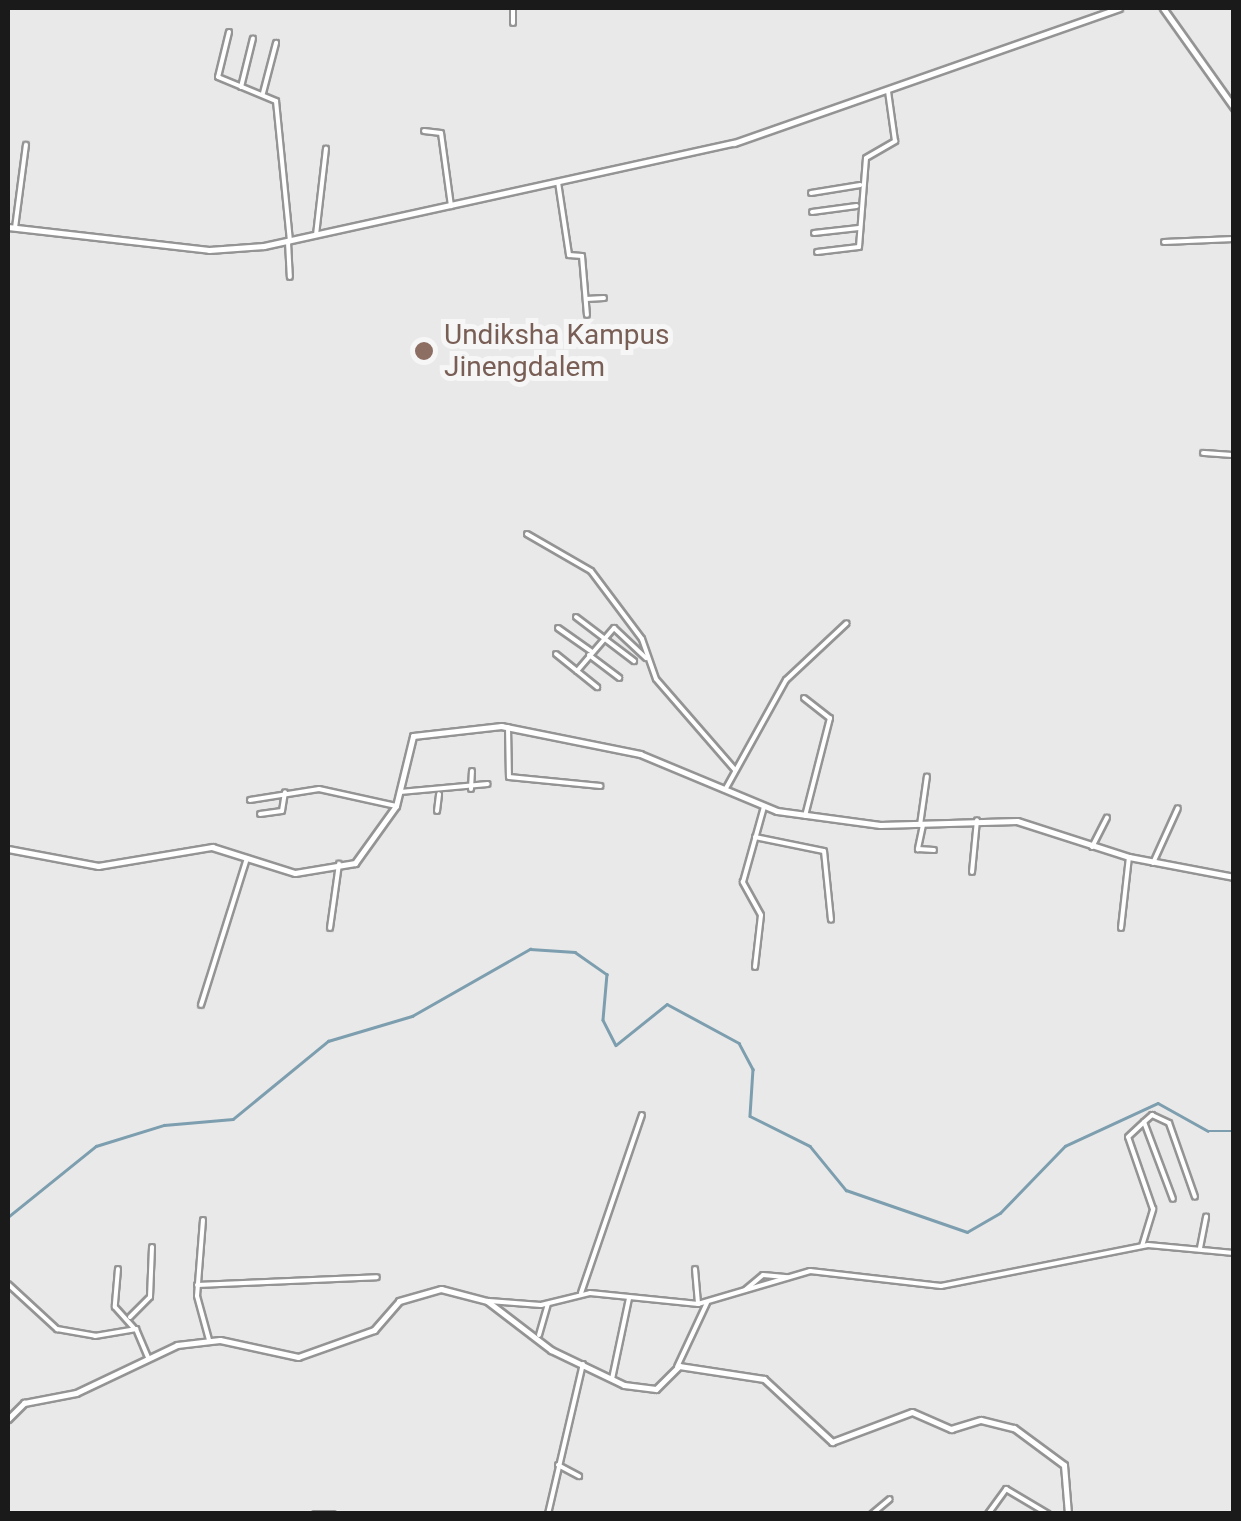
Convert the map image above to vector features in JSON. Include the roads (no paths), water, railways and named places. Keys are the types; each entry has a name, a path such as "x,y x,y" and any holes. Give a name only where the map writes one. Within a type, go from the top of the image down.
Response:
{"street":[{"path":"513,8 514,23"},
{"path":"26,145 11,227 226,251 316,236 734,142 1119,8"},
{"path":"1163,8 1234,108"},
{"path":"229,32 218,77 263,92 276,101 290,277"},
{"path":"241,87 252,38"},
{"path":"263,92 276,44"},
{"path":"818,252 857,249 860,185 868,154 895,141 888,91"},
{"path":"424,130 441,133 450,206"},
{"path":"316,236 326,149"},
{"path":"558,182 587,315"},
{"path":"811,193 860,185"},
{"path":"812,212 859,206"},
{"path":"814,233 859,228"},
{"path":"1164,242 1234,238"},
{"path":"586,298 604,298"},
{"path":"1203,454 1234,455"},
{"path":"527,534 586,566 649,662"},
{"path":"576,617 634,661"},
{"path":"725,790 786,680 847,623"},
{"path":"558,628 619,678"},
{"path":"577,670 603,638 617,628 735,770"},
{"path":"556,654 598,687"},
{"path":"804,698 830,718 806,816"},
{"path":"508,727 510,777 602,786"},
{"path":"8,850 98,866 208,847 298,874 364,858 396,806 416,734 508,727 629,750 764,807 806,816 892,826 977,820 1026,823 1129,858 1234,877"},
{"path":"471,789 472,770"},
{"path":"927,776 918,849 934,850"},
{"path":"400,792 439,794 488,784"},
{"path":"250,800 318,788 396,806"},
{"path":"260,814 282,811 285,792"},
{"path":"437,811 439,794"},
{"path":"755,967 761,915 743,882 764,807"},
{"path":"1153,862 1178,808"},
{"path":"891,816 892,826"},
{"path":"1092,847 1107,818"},
{"path":"972,872 977,820"},
{"path":"756,837 824,851 831,920"},
{"path":"201,1004 246,858"},
{"path":"1120,928 1129,858"},
{"path":"330,928 339,864"},
{"path":"582,1293 642,1115"},
{"path":"1142,1246 1153,1209 1128,1137 1152,1115 1168,1123 1195,1196"},
{"path":"1144,1122 1173,1199"},
{"path":"1200,1248 1206,1217"},
{"path":"203,1220 197,1285 209,1340"},
{"path":"8,1419 24,1403 76,1393 148,1357 209,1340 298,1358 374,1330 419,1292 548,1304 582,1293 706,1304 790,1279 867,1272 942,1286 1142,1246 1234,1253"},
{"path":"130,1317 150,1297 152,1247"},
{"path":"695,1268 698,1304"},
{"path":"118,1269 115,1308 130,1317 148,1357"},
{"path":"197,1285 377,1277"},
{"path":"8,1284 56,1329 95,1336 134,1328"},
{"path":"612,1379 630,1298"},
{"path":"487,1301 583,1364 612,1379 656,1389 677,1366 706,1304"},
{"path":"539,1335 548,1304"},
{"path":"548,1514 583,1364"},
{"path":"677,1366 764,1378 832,1442 912,1412 951,1429 980,1420 1014,1428 1064,1464 1068,1514"},
{"path":"558,1465 579,1476"},
{"path":"988,1514 1006,1489 1048,1514"},
{"path":"872,1514 890,1499"},
{"path":"315,1514 333,1514"}],"waterway":[{"path":"8,1217 96,1146 164,1125 233,1119 328,1041 412,1016 530,949 575,952 607,974 603,1020 616,1045 667,1004 739,1043 753,1069 750,1116 810,1146 846,1190 967,1232 1000,1213 1065,1146 1158,1103 1208,1131 1234,1131"}],"place":[{"name":"Undiksha Kampus Jinengdalem","path":"424,351"}]}
